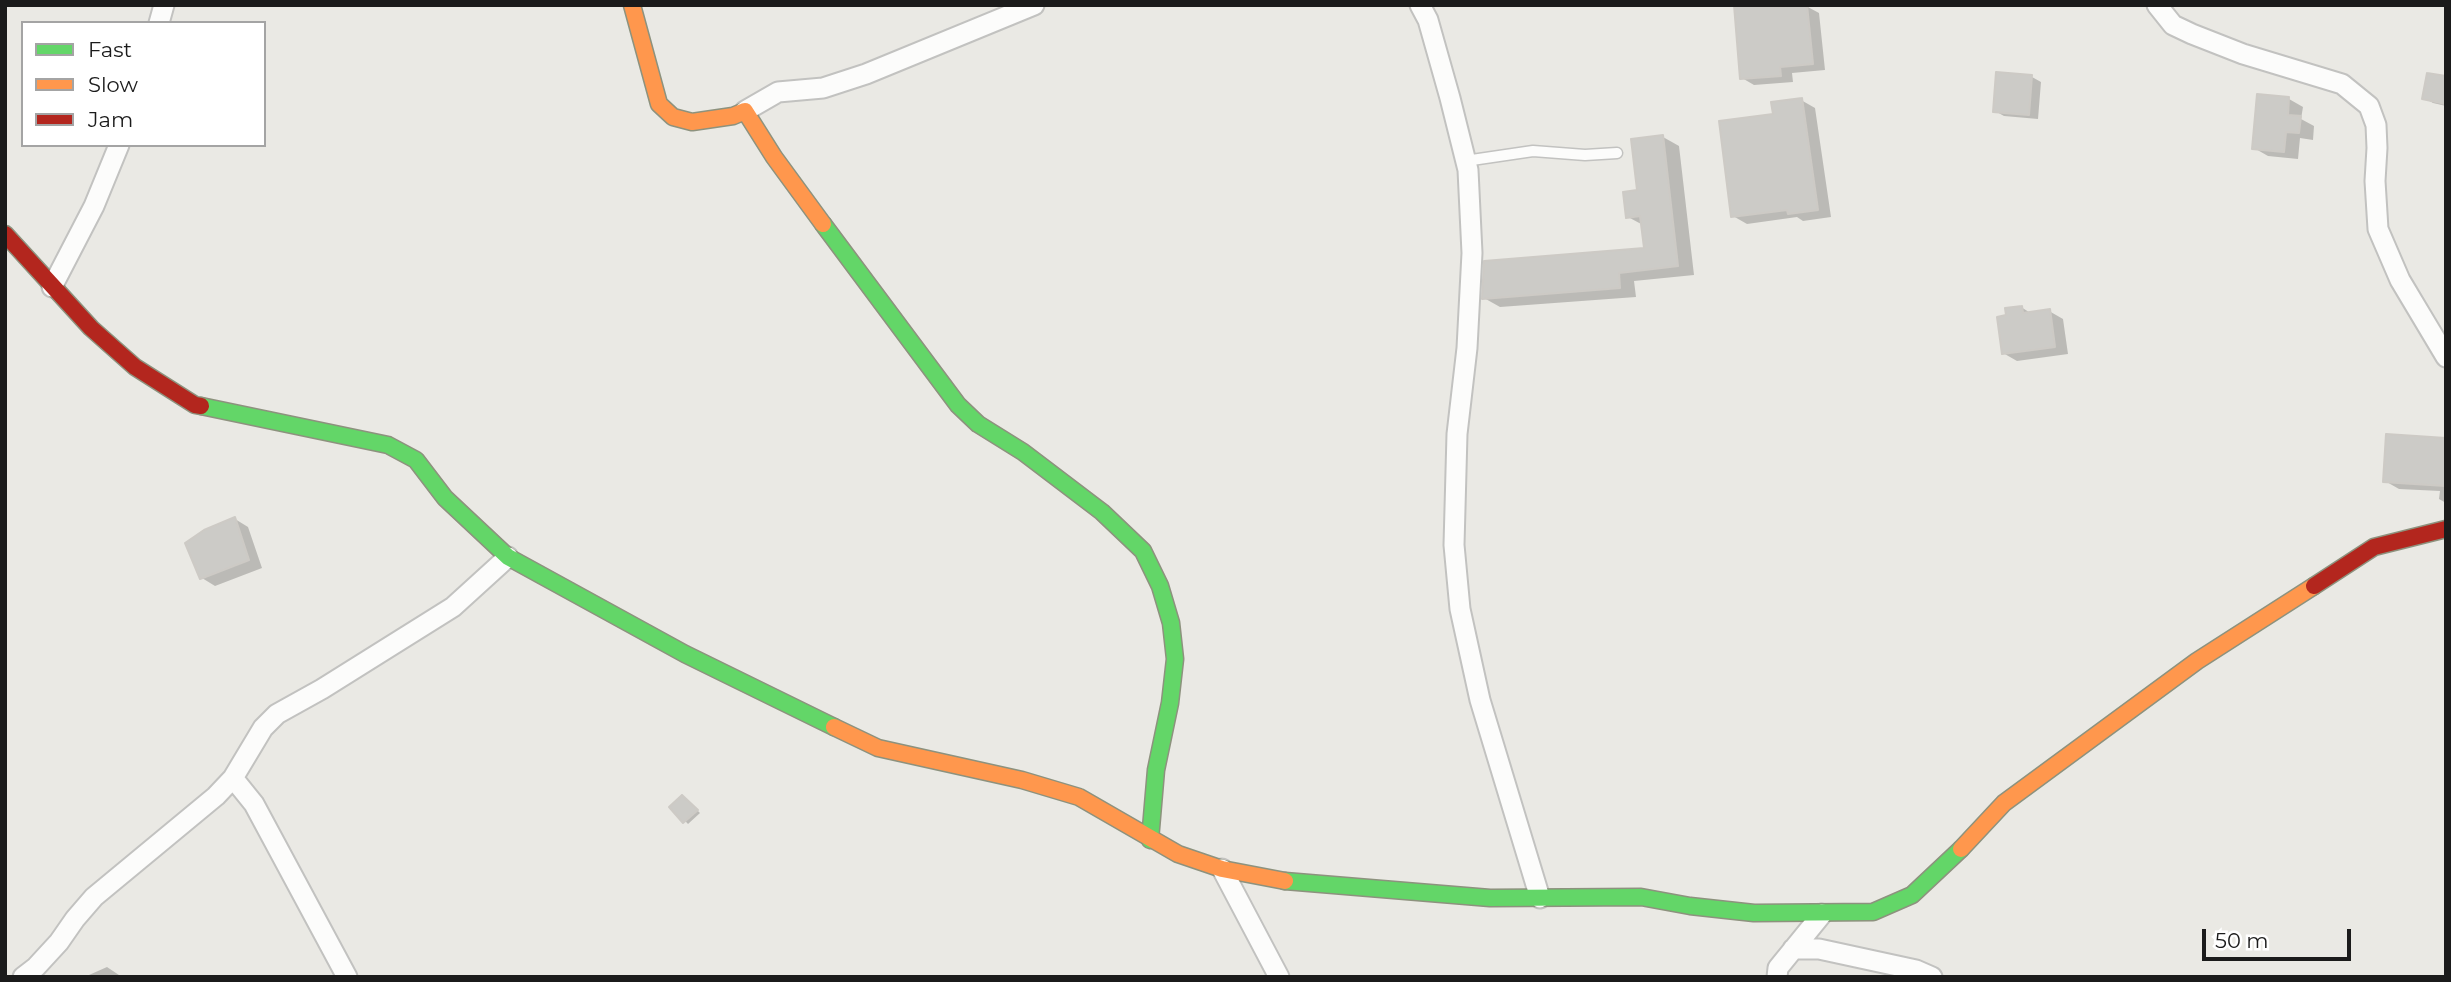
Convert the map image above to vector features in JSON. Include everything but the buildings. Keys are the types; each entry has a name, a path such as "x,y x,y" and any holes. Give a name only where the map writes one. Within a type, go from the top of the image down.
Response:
{"street":[{"path":"632,5 659,104 673,117 692,122 733,116 778,92 823,88 866,74 1034,5"},
{"path":"1420,5 1439,59 1465,161 1472,253 1467,348 1457,434 1455,558 1461,608 1480,700 1540,898"},
{"path":"2157,5 2173,25 2243,54 2342,84 2369,106 2376,125 2378,229 2400,280 2446,357"},
{"path":"745,111 774,157 958,405 978,424 1023,452 1102,512 1143,551 1171,623 1175,659 1170,703 1156,770 1150,840"},
{"path":"52,288 94,206 118,147"},
{"path":"5,234 91,328 135,366 195,405 388,445 416,460 445,498 508,557 685,654 878,748 1022,780 1079,797 1178,854 1222,869 1271,880 1490,898 1641,897 1754,913 1872,912 1912,895 1955,855 2004,803 2197,661 2374,547 2446,529"},
{"path":"23,977 59,942 94,897 216,796 233,778 263,728 277,713 322,689 453,607 508,557"},
{"path":"233,778 254,804 347,977"},
{"path":"1222,869 1279,977"},
{"path":"1777,977 1778,968 1822,914"},
{"path":"1793,949 1819,949 1916,970 1931,977"}],"lane":[{"path":"1465,161 1533,151 1585,155 1617,153"}],"traffic: fast":[{"path":"823,224 958,405 978,424 1023,452 1102,512 1143,551 1160,586 1171,623 1175,659 1170,703 1156,770 1150,840"},
{"path":"201,406 388,445 416,460 445,498 508,557 685,654 834,727"},
{"path":"1285,881 1490,898 1641,897 1754,913 1873,912 1912,895 1961,849"}],"traffic: slow":[{"path":"632,5 659,104 673,117 692,122 733,116 745,111 774,157 823,224"},
{"path":"1961,849 2004,803 2197,661 2314,586"},
{"path":"834,727 878,748 1022,780 1079,797 1178,854 1222,869 1285,881"}],"traffic: jam":[{"path":"5,234 91,328 135,367 195,405 201,406"},
{"path":"2314,586 2374,547 2446,529"}]}
